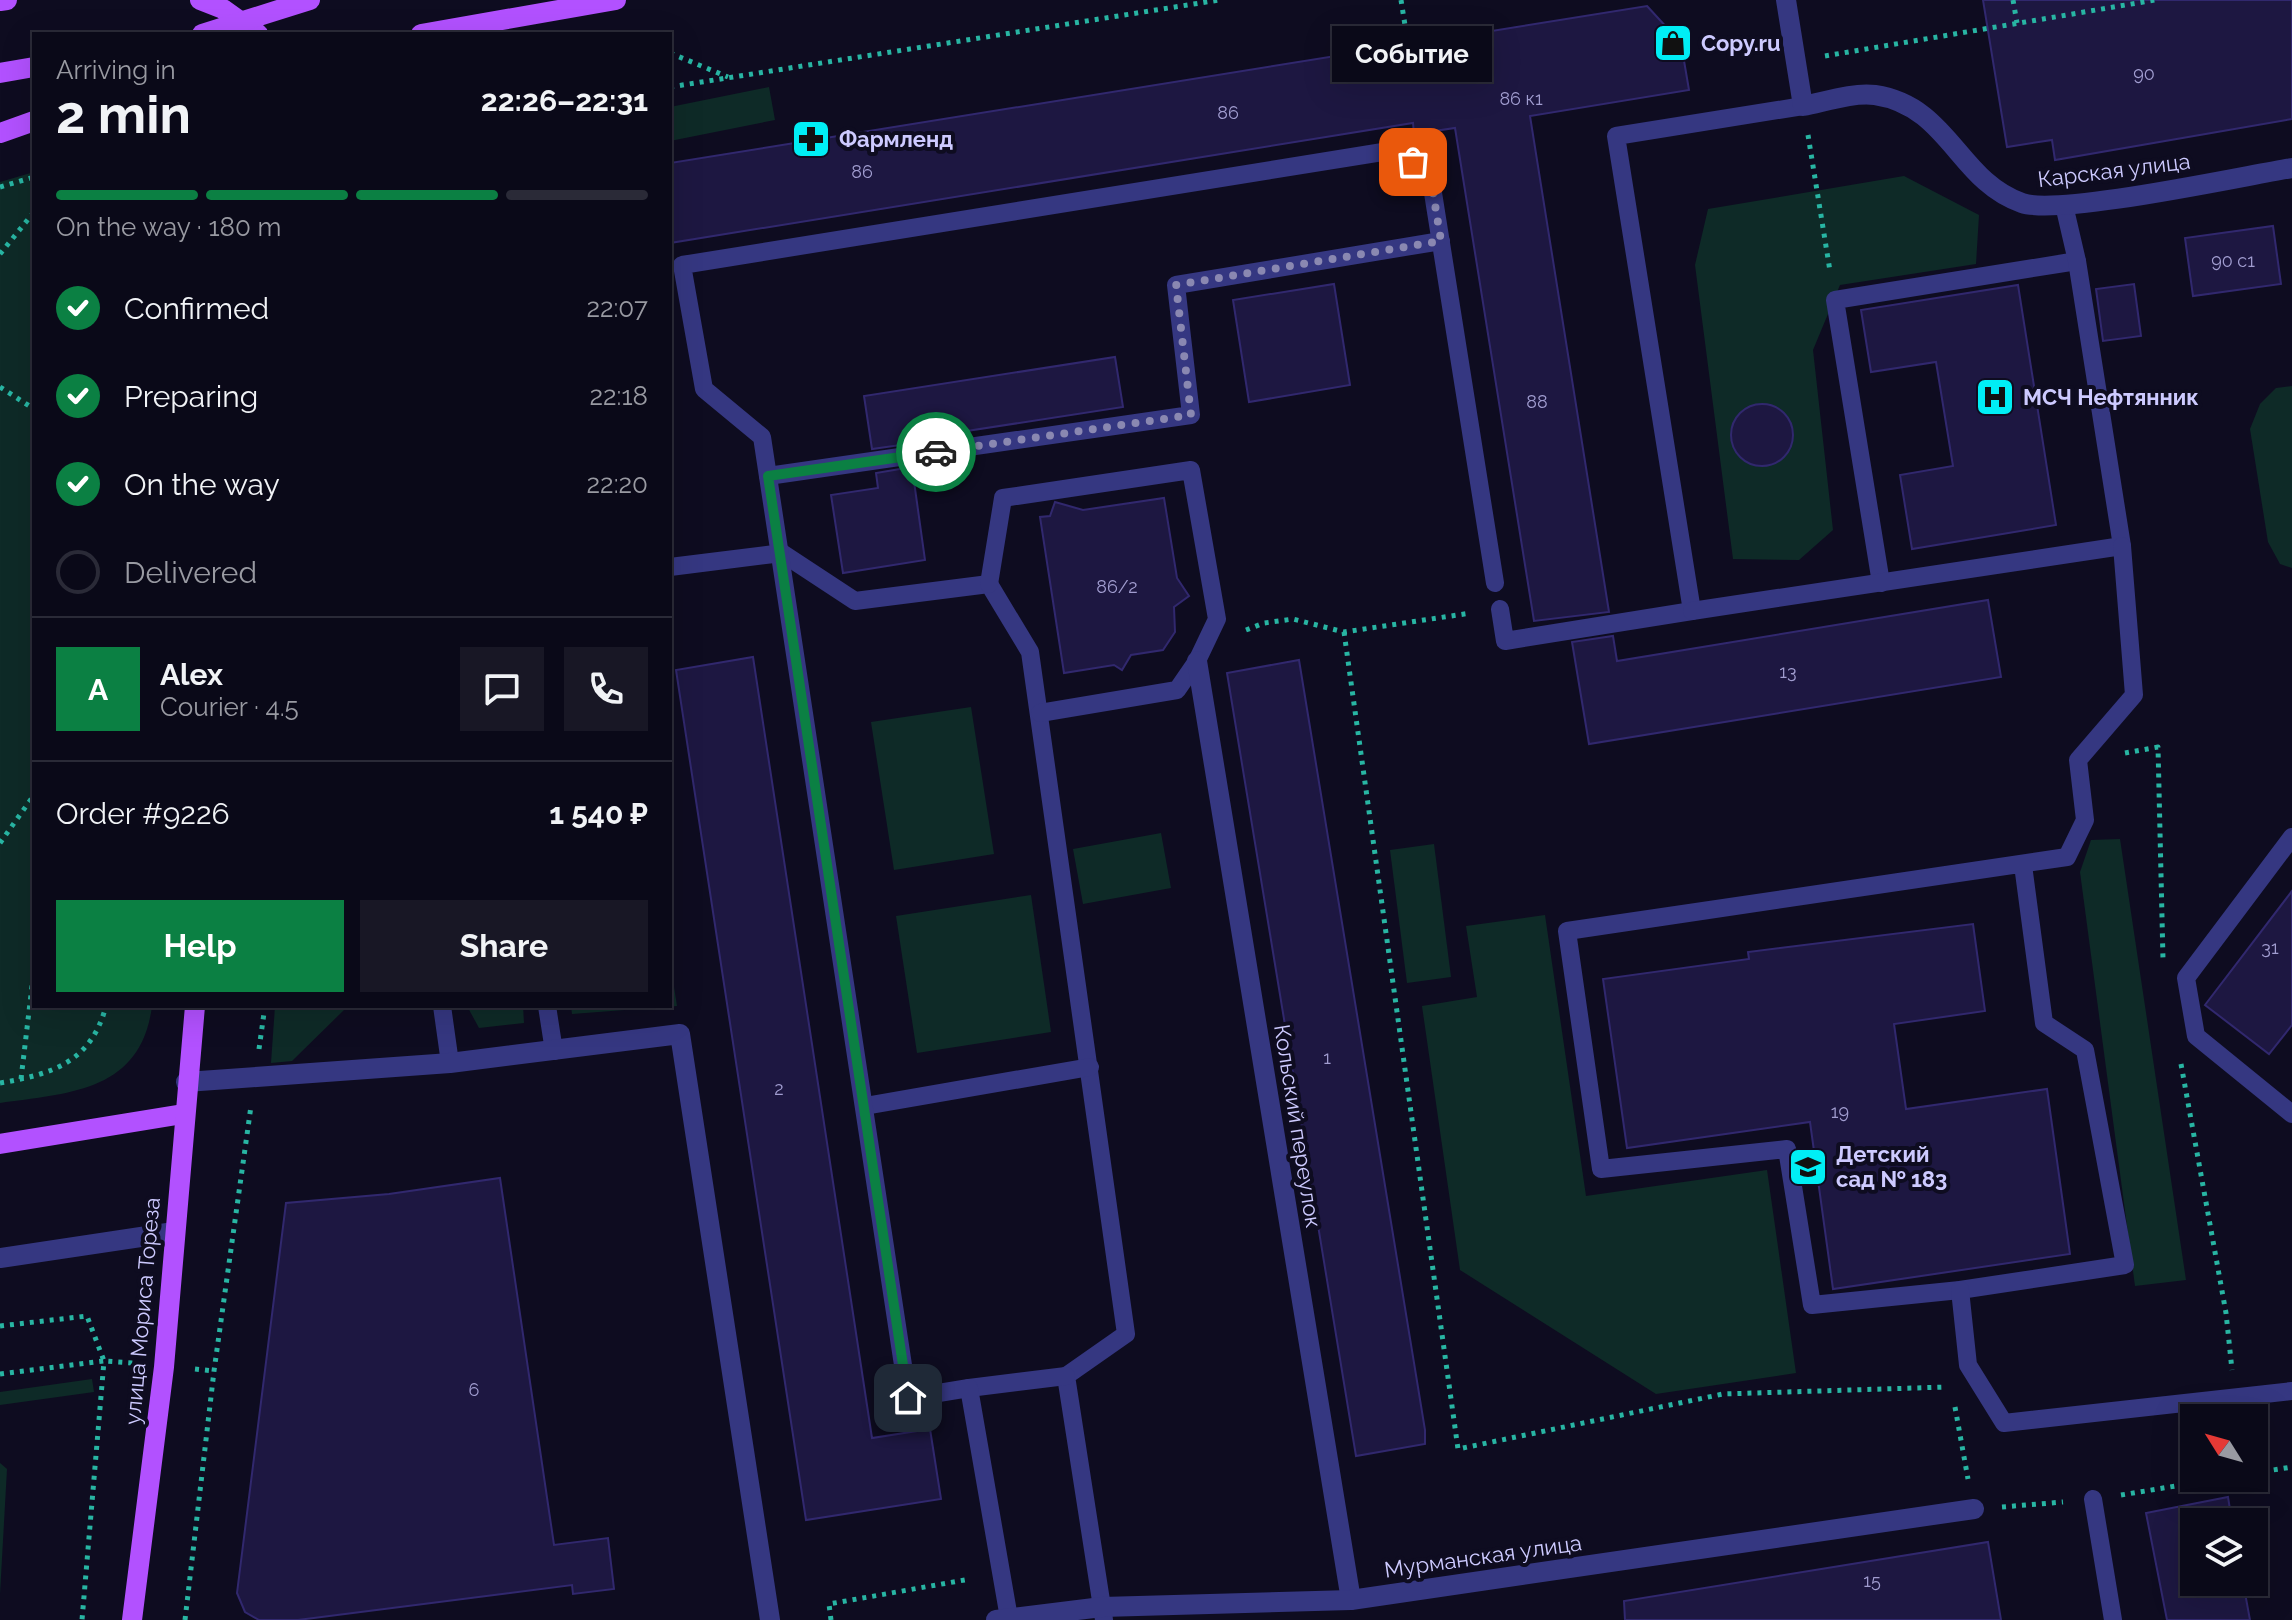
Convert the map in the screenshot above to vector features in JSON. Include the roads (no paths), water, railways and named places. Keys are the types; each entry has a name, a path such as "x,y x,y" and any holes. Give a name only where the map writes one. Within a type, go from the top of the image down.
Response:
{"main road":[{"path":"0,1 7,0"},
{"path":"200,0 223,9 247,30"},
{"path":"224,32 247,30 310,0"},
{"path":"432,32 616,0"},
{"path":"0,73 32,67"},
{"path":"0,133 32,122"},
{"name":"улица Мориса Тореза","path":"132,1620 164,1367 183,1114 195,1008"},
{"path":"0,1144 183,1114"}],"street":[{"path":"1786,0 1803,106"},
{"name":"Карская улица","path":"1803,106 1872,94 1910,104 1938,126 1994,191 2025,205 2064,205 2292,168"},
{"name":"Кольский переулок","path":"1197,661 1351,1600"},
{"path":"186,1082 450,1063 680,1034 770,1620"},
{"path":"0,1258 174,1232"},
{"name":"Мурманская улица","path":"1002,1619 1351,1600 1974,1509"}],"lane":[{"path":"1692,611 1616,136 1803,106"},
{"path":"1040,713 1177,690 1197,661 1217,619 1191,470 1003,498 989,584 1030,652 1126,1334 1066,1376 908,1398 762,437 704,389 682,265 1395,150 1430,174 1495,583"},
{"path":"2023,865 2044,1023 2085,1050 2125,1265 1960,1290 1812,1305 1787,1149 1601,1169 1567,931 2067,857 2085,820 2078,760 2134,695 2122,546 2077,261 2064,205"},
{"path":"768,476 1191,415 1176,285 1441,241"},
{"path":"1881,583 1835,300 2077,261"},
{"path":"1500,609 1505,641 2122,546"},
{"path":"672,567 782,553 855,601 989,584"},
{"path":"2292,837 2186,978 2196,1036 2292,1114"},
{"path":"442,1008 450,1063"},
{"path":"547,1008 554,1051"},
{"path":"865,1106 1090,1067"},
{"path":"1960,1290 1968,1365 2004,1423 2292,1391"},
{"path":"1066,1376 1103,1613"},
{"path":"969,1388 1002,1619"},
{"path":"2093,1499 2113,1620"}],"place":[{"name":"Copy.ru","path":"1673,43"},
{"name":"Фармленд","path":"811,139"},
{"name":"Событие","path":"1413,162"},
{"name":"МСЧ Нефтянник","path":"1995,397"},
{"name":"Детский сад № 183","path":"1808,1167"}]}
